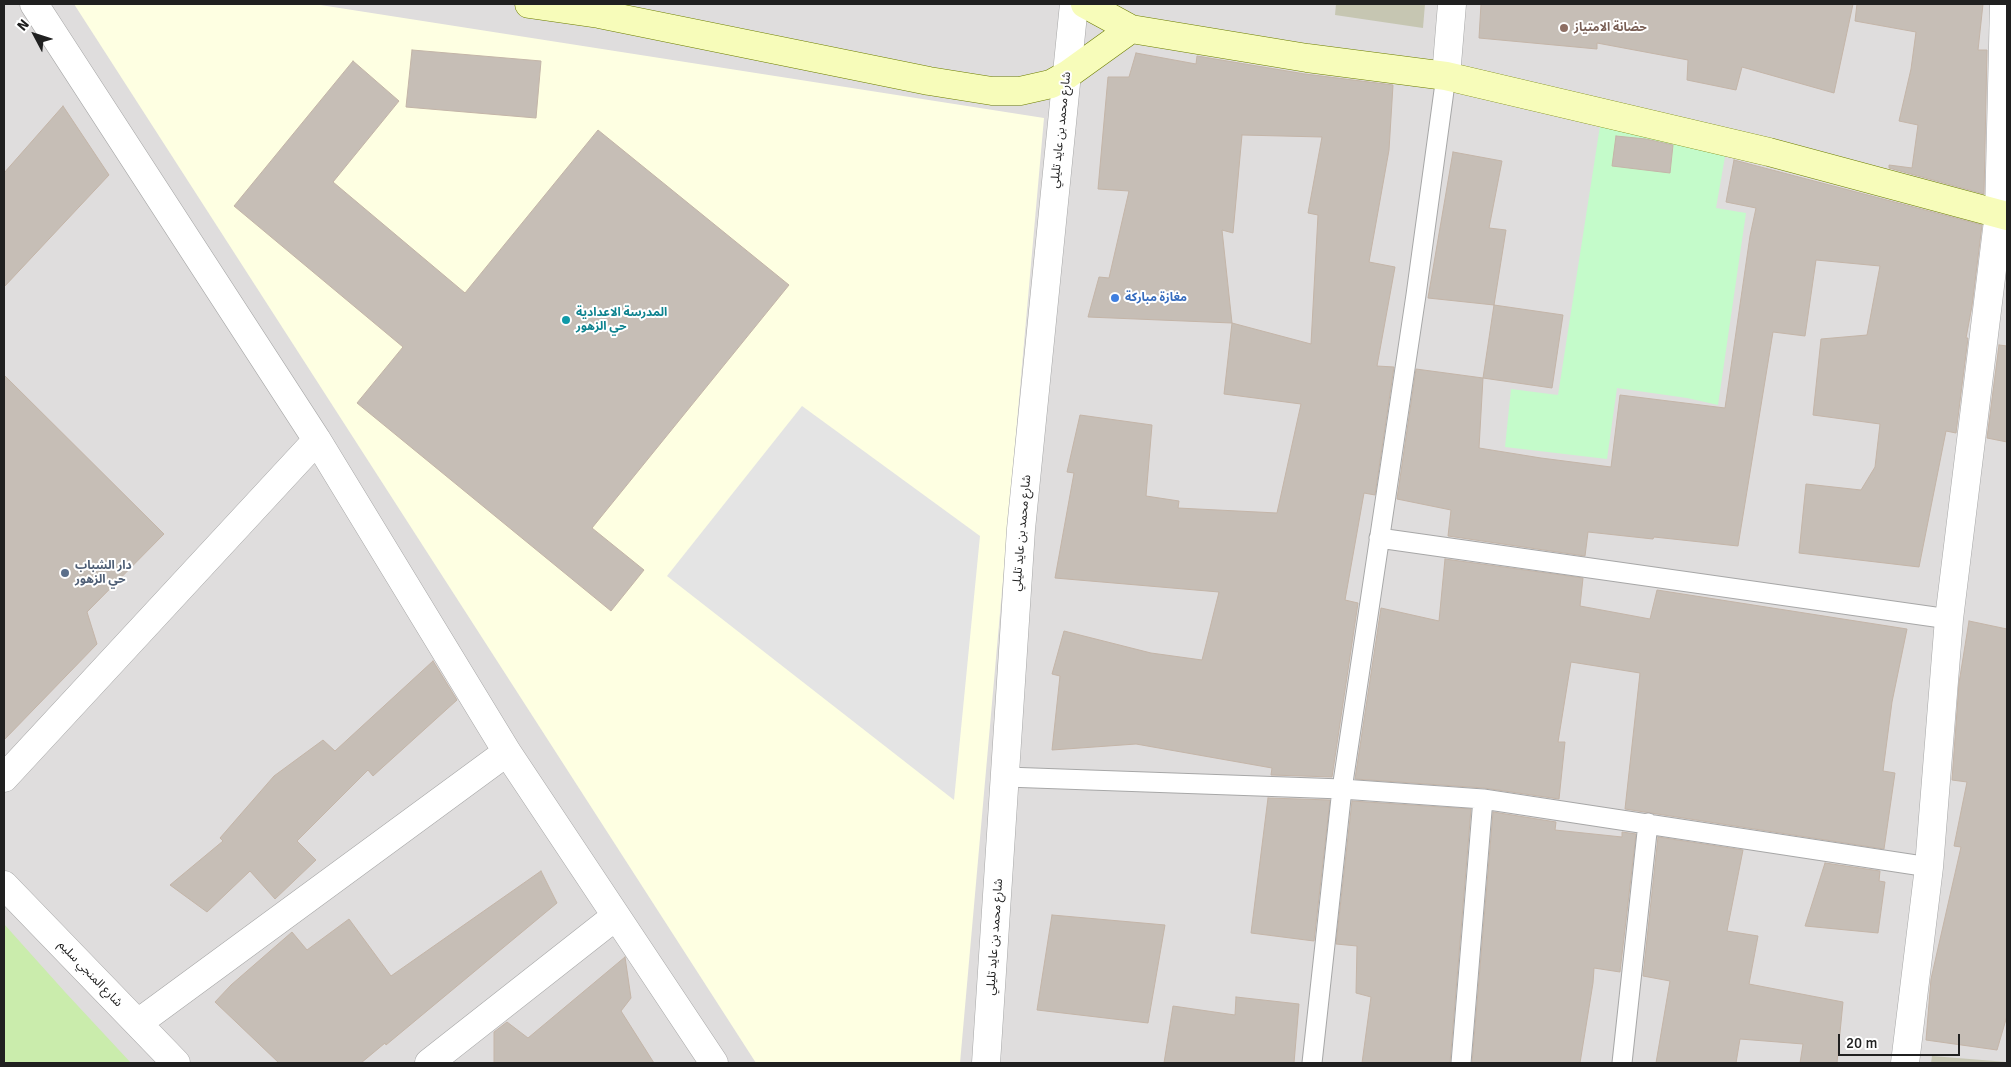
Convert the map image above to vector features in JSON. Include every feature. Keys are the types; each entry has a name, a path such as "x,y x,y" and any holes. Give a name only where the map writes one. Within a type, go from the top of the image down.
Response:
{"street":[{"path":"34,4 317,440 507,752 714,1063"},
{"path":"529,4 599,9 919,79 992,91 1027,89 1051,84 1067,75 1131,28"},
{"name":"شارع محمد بن عايد تليلي","path":"986,1063 1021,530 1074,4"},
{"path":"1085,4 1131,28 1307,58 1446,76 1768,152 2003,214"},
{"path":"1446,76 1452,4"},
{"path":"1905,1063 1929,867 1949,619 2003,214 2004,4"},
{"path":"4,778 317,440"},
{"path":"138,1023 507,752"},
{"name":"شارع المنجي سليم","path":"4,885 176,1063"},
{"path":"429,1063 616,916"}],"lane":[{"path":"1312,1063 1342,789 1416,295 1446,76"},
{"path":"1379,538 1949,619"},
{"path":"1006,777 1342,789 1483,799 1929,867"},
{"path":"1461,1063 1483,799"},
{"path":"1622,1063 1648,823"}],"shaded area":[{"path":"4,4 2007,4 2007,1063 4,1063"},
{"path":"74,4 314,4 1044,118 960,1063 756,1063"},
{"path":"1336,4 1425,4 1423,28 1335,15"},
{"path":"802,406 980,536 954,800 667,576"},
{"path":"1932,1056 2007,1062 2007,1063 1931,1063"}],"green space":[{"path":"1600,126 1726,151 1716,208 1746,213 1718,405 1687,398 1617,388 1607,459 1505,447 1511,389 1558,395"},
{"path":"4,924 65,992 131,1063 4,1063"}],"building":[{"path":"1481,4 1853,4 1834,93 1742,67 1736,90 1687,80 1688,60 1597,43 1597,49 1479,38"},
{"path":"1857,4 1983,4 1978,50 1987,50 1984,194 1889,168 1889,165 1912,168 1918,125 1899,121 1911,69 1916,32 1855,21"},
{"path":"412,50 541,61 536,118 406,107"},
{"path":"1136,53 1196,64 1197,56 1305,74 1393,85 1389,150 1369,262 1395,267 1377,366 1394,367 1375,495 1364,493 1345,600 1358,603 1332,777 1271,775 1272,768 1136,744 1052,750 1060,676 1052,674 1064,631 1151,653 1202,660 1219,592 1055,578 1074,473 1067,472 1080,415 1152,425 1146,496 1179,501 1178,508 1277,513 1301,404 1224,394 1232,323 1088,317 1099,277 1109,278 1129,191 1098,189 1108,77 1129,77","holes":["1242,135 1322,137 1308,213 1318,215 1311,344 1232,323 1222,230 1233,233"]},
{"name":"المدرسة الاعدادية حي الزهور","path":"353,61 399,101 333,182 465,293 598,130 789,285 592,528 644,570 611,611 357,403 403,347 234,206"},
{"path":"63,106 109,175 4,287 4,173"},
{"path":"1616,136 1646,139 1673,145 1670,173 1612,166"},
{"path":"1453,152 1502,161 1489,228 1506,230 1494,305 1428,298"},
{"path":"1734,160 1982,225 1966,338 1968,338 1956,433 1946,431 1919,567 1799,553 1806,484 1861,490 1875,467 1880,424 1813,415 1821,339 1867,335 1880,266 1816,260 1805,336 1773,332 1738,546 1588,532 1585,556 1448,536 1451,510 1397,499 1416,369 1483,378 1479,448 1611,467 1620,395 1725,408 1750,236 1756,208 1726,202"},
{"path":"1494,305 1563,315 1552,388 1483,378"},
{"path":"1999,345 2007,346 2007,442 1987,438"},
{"name":"دار الشباب حي الزهور","path":"4,375 164,534 87,612 97,644 4,740"},
{"path":"1445,559 1583,578 1580,606 1650,619 1657,590 1907,629 1892,702 1883,771 1895,773 1884,849 1625,809 1640,673 1571,662 1558,742 1565,742 1559,799 1484,788 1355,779 1381,608 1439,621"},
{"path":"1969,621 2007,629 2007,1016 1997,1050 1926,1040 1931,979 1961,847 1954,846 1967,782 1952,780 1959,683"},
{"path":"433,661 457,700 373,776 368,770 297,841 316,860 275,899 250,871 207,912 170,885 223,841 220,838 274,776 323,740 335,751"},
{"path":"1268,798 1330,800 1314,941 1251,933"},
{"path":"1352,801 1471,809 1450,1063 1362,1063 1371,997 1356,993 1357,946 1336,944"},
{"path":"1493,812 1556,822 1555,830 1622,837 1622,832 1636,834 1620,972 1594,968 1580,1063 1472,1063"},
{"path":"1658,837 1743,850 1727,931 1758,936 1749,984 1843,1002 1837,1063 1800,1063 1803,1044 1740,1039 1736,1063 1656,1063 1670,981 1643,976"},
{"path":"1825,863 1880,871 1879,881 1885,882 1878,933 1805,926"},
{"path":"541,871 557,903 386,1045 385,1043 361,1063 279,1063 215,1002 231,985 292,932 307,950 349,919 391,976"},
{"path":"1052,915 1165,925 1148,1023 1037,1010"},
{"path":"625,957 631,998 621,1011 654,1063 494,1063 494,1032 507,1022 528,1038"},
{"path":"1236,997 1299,1004 1294,1063 1164,1063 1173,1006 1235,1015"}],"place":[{"name":"حضانة الامتياز","path":"1564,28"},
{"name":"مغازة مباركة","path":"1115,298"},
{"name":"المدرسة الاعدادية حي الزهور","path":"566,320"},
{"name":"دار الشباب حي الزهور","path":"65,573"}]}
